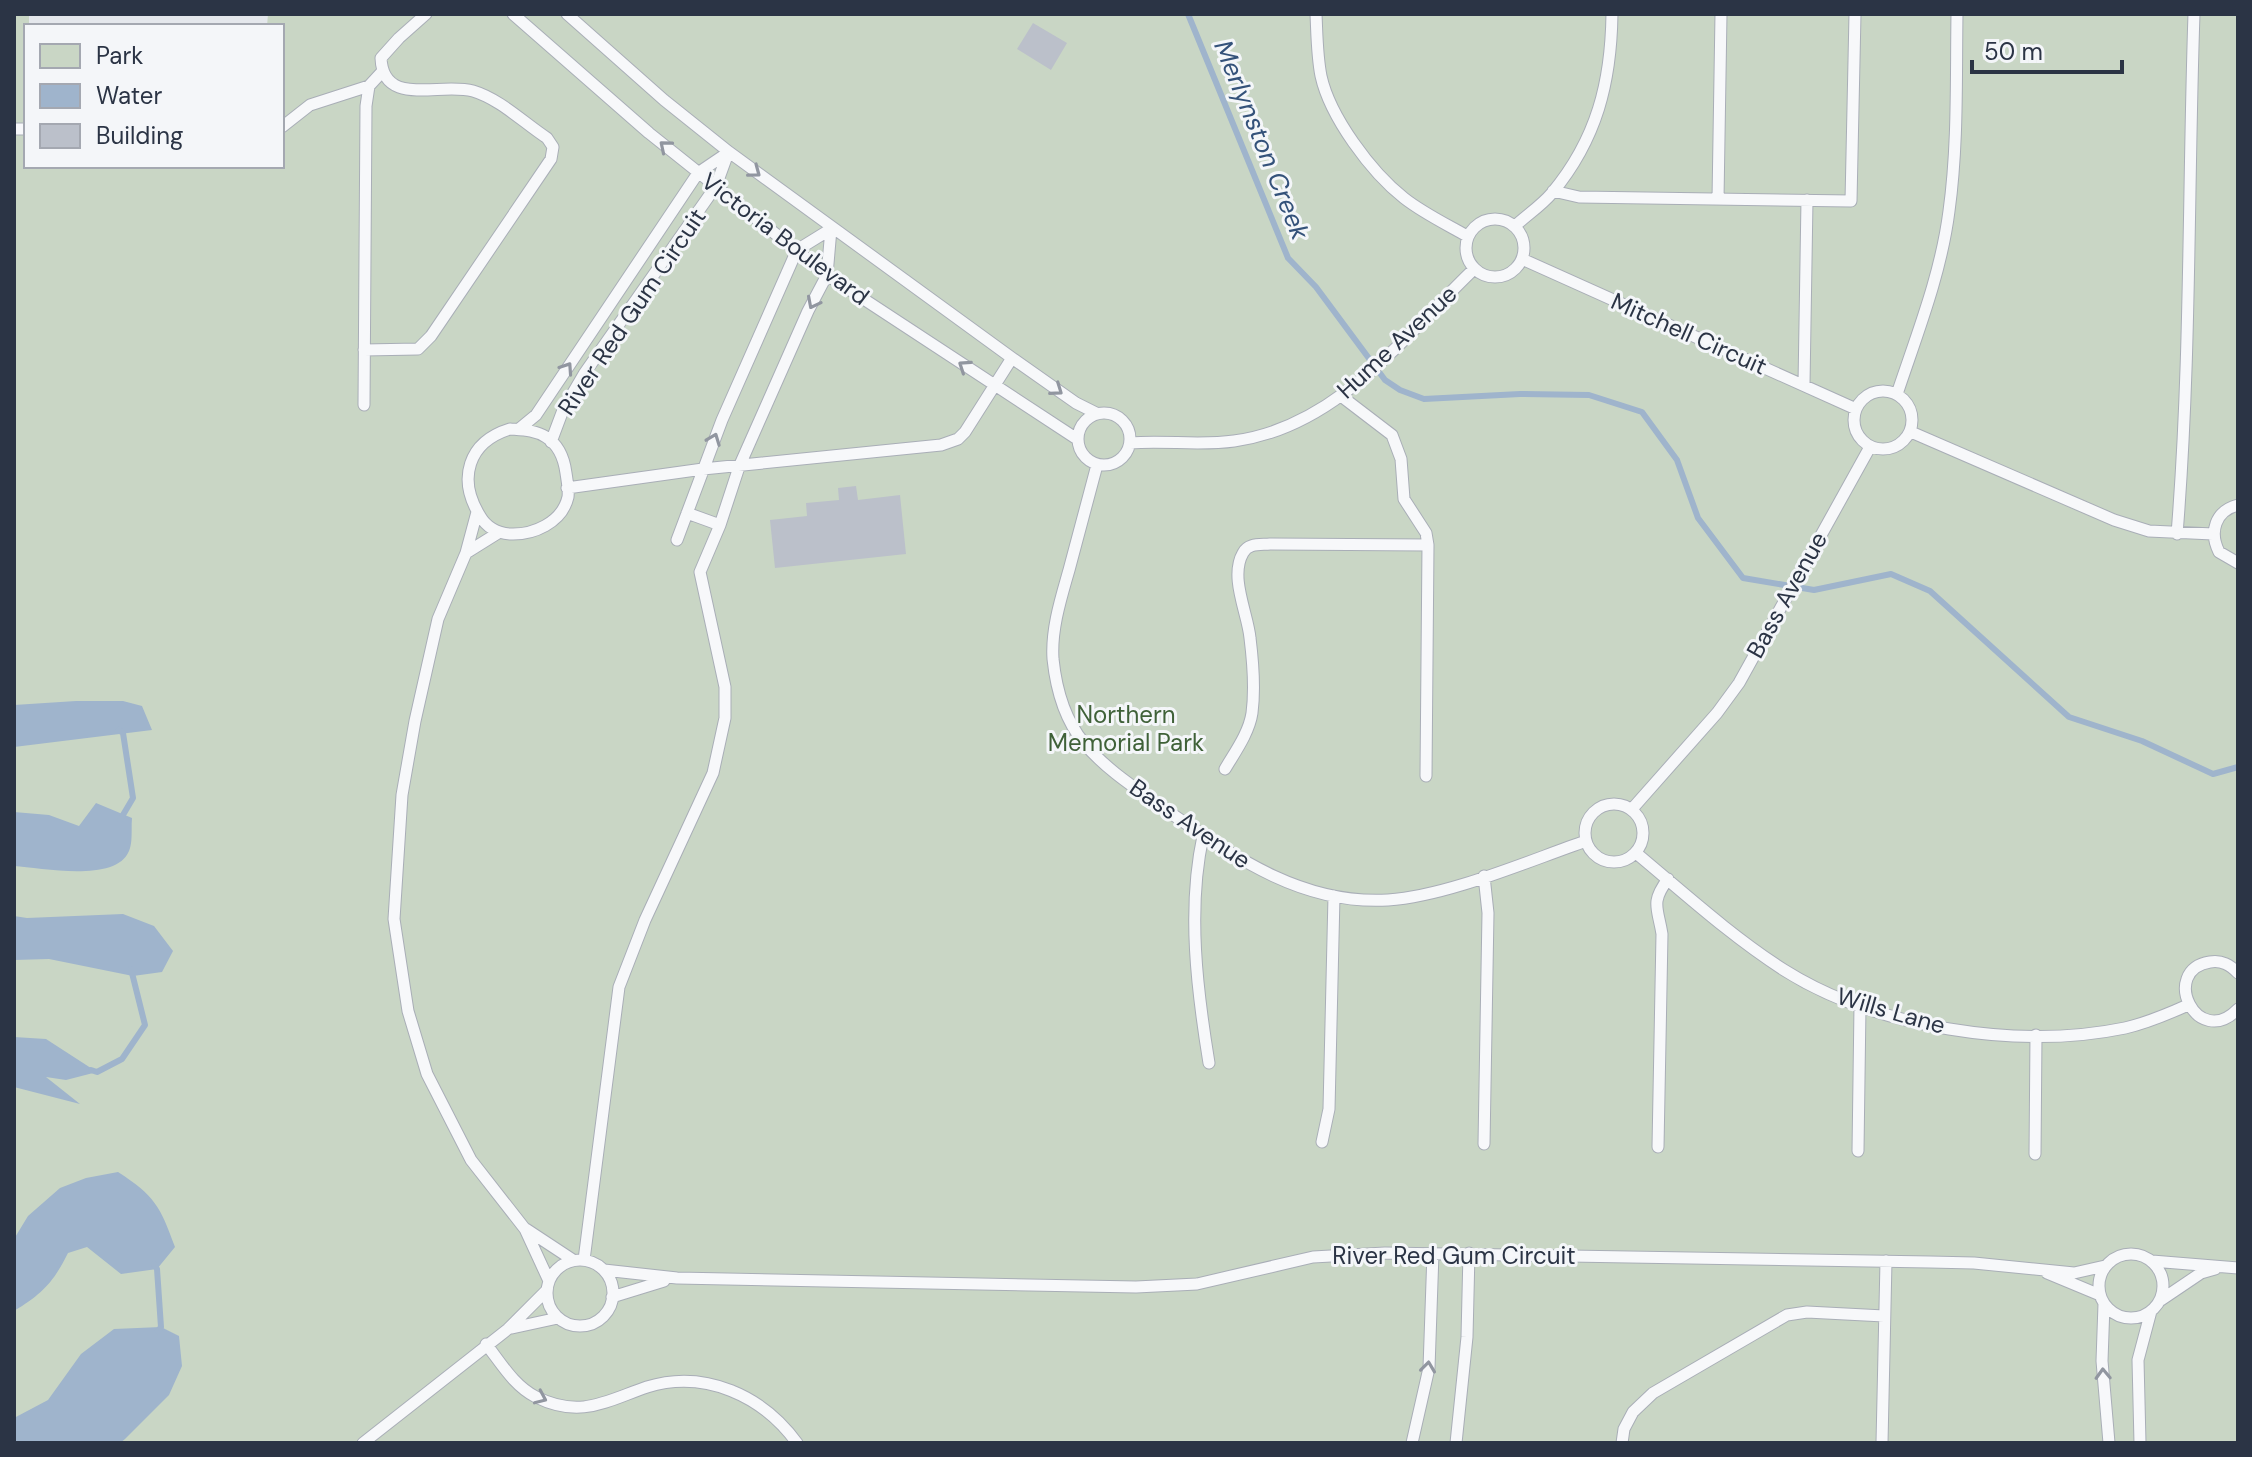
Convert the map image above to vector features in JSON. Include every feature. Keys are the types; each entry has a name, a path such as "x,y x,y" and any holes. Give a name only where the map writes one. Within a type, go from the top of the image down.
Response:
{"lane":[{"path":"364,350 418,349 431,336 551,159 553,147 547,138 491,100 471,91 406,89 391,85 381,73 381,58 426,14"},
{"name":"Victoria Boulevard","path":"513,14 698,173 827,275 1077,439"},
{"name":"Victoria Boulevard","path":"567,14 729,152 831,229 1012,358 1096,413"},
{"path":"1316,14 1321,78 1336,115 1358,148 1402,197 1467,236"},
{"path":"1515,226 1553,191 1572,166 1598,114 1610,57 1612,14"},
{"path":"1718,199 1721,14"},
{"path":"1553,191 1579,197 1851,201 1855,14"},
{"path":"1897,394 1933,288 1949,213 1956,117 1957,14"},
{"path":"2177,534 2184,461 2189,329 2194,14"},
{"path":"284,125 310,105 369,86 381,73"},
{"path":"364,405 366,106 369,86"},
{"name":"River Red Gum Circuit","path":"519,429 536,415 698,173 729,152"},
{"name":"River Red Gum Circuit","path":"551,442 563,410 584,374 716,186 729,152"},
{"path":"1804,385 1807,200"},
{"path":"1498,218 1515,226 1524,241 1522,259 1517,267 1501,277 1482,274 1474,269 1466,254 1467,236 1472,228 1488,219 1498,218"},
{"path":"677,540 722,420 797,250 831,229"},
{"path":"578,1260 619,987 645,920 713,773 725,718 725,687 700,572 739,467 827,275 831,229"},
{"name":"Mitchell Circuit","path":"1522,259 1856,409"},
{"name":"Hume Avenue","path":"1130,443 1206,444 1264,435 1295,424 1353,388 1474,269"},
{"path":"567,488 703,469 941,445 958,439 965,432 1012,358"},
{"path":"1878,391 1897,394 1904,399 1912,414 1911,432 1898,446 1879,450 1870,447 1863,442 1854,426 1856,409 1868,394 1878,391"},
{"path":"1341,396 1392,435 1401,459 1404,499 1426,533 1426,776"},
{"path":"1105,412 1121,419 1127,426 1130,443 1122,458 1106,465 1097,465 1083,455 1077,439 1082,423 1096,413 1105,412"},
{"path":"466,553 498,533 532,532 548,525 560,512 568,497 565,462 558,447 544,436 519,429 493,434 479,445 469,474 470,493 483,522 498,533"},
{"path":"1911,432 2114,520 2149,531 2213,534"},
{"name":"Bass Avenue","path":"1632,809 1717,713 1739,683 1870,447"},
{"name":"Bass Avenue","path":"1097,465 1059,607 1053,656 1056,682 1073,727 1085,744 1139,791 1245,863 1278,880 1334,896 1389,900 1428,894 1586,841"},
{"path":"2238,505 2225,510 2213,534 2219,552 2238,563"},
{"path":"477,512 466,553 438,619 402,795 394,919 408,1011 427,1074 471,1160 525,1229 548,1285 547,1300 558,1318 576,1326 586,1325 604,1315 613,1287 604,1270 595,1263 578,1260 525,1229"},
{"path":"687,513 720,525"},
{"path":"1225,769 1252,713 1251,639 1239,575 1240,561 1246,549 1270,544 1428,545"},
{"path":"1615,803 1632,809 1643,826 1644,835 1636,853 1617,862 1607,862 1590,851 1586,841 1586,823 1597,808 1615,803"},
{"path":"1203,836 1195,883 1196,936 1209,1063"},
{"name":"Wills Lane","path":"1636,853 1785,970 1860,1006 1914,1023 1967,1032 2081,1034 2126,1028 2188,1005"},
{"path":"1484,876 1488,917 1484,1144"},
{"path":"1658,1147 1662,934 1655,904 1668,879"},
{"path":"1322,1142 1329,1115 1334,896"},
{"path":"2237,1012 2220,1020 2210,1020 2194,1012 2188,1005 2185,986 2195,969 2203,964 2223,962 2238,973"},
{"path":"1858,1151 1860,1006"},
{"path":"2035,1154 2036,1035"},
{"name":"River Red Gum Circuit","path":"604,1270 677,1278 1173,1286 1226,1278 1313,1257 1372,1253 1469,1253 1974,1263 2043,1271"},
{"path":"1412,1443 1429,1368 1433,1253"},
{"path":"1456,1443 1467,1337 1469,1253"},
{"path":"2109,1443 2102,1361 2102,1300 2098,1285 2105,1266 2112,1259 2131,1253 2143,1255 2152,1261 2163,1281 2144,1329 2138,1360 2137,1422 2140,1443"},
{"path":"363,1443 508,1329 563,1264 578,1260"},
{"path":"1882,1443 1886,1261"},
{"path":"2152,1261 2238,1268"},
{"path":"2043,1271 2074,1273 2105,1266"},
{"path":"2043,1271 2102,1300 2111,1312 2130,1318 2142,1316 2201,1273 2219,1267"},
{"name":"River Red Gum Circuit","path":"612,1297 677,1278"},
{"path":"1622,1443 1624,1429 1633,1412 1653,1393 1787,1315 1807,1312 1884,1316"},
{"path":"508,1329 558,1318"},
{"path":"486,1344 523,1389 552,1403 601,1405 664,1383 704,1383 732,1390 750,1399 779,1421 797,1443"}],"green space":[{"name":"Northern Memorial Park","path":"14,14 29,14 29,24 24,24 24,168 284,168 284,24 267,24 268,14 2238,14 2238,1443 14,1443"}],"water":[{"path":"123,701 142,706 152,730 14,747 14,705"},
{"path":"96,803 132,818 129,851 121,861 109,867 77,871 14,866 14,812 49,815 79,826"},
{"path":"123,914 154,926 173,951 162,972 133,976 49,959 14,960 14,916"},
{"path":"14,1037 46,1039 97,1072 66,1080 46,1077 80,1104 14,1087"},
{"path":"118,1172 155,1203 175,1247 157,1269 121,1274 87,1247 68,1253 46,1287 14,1311 14,1239 28,1216 60,1188 86,1178"},
{"path":"161,1327 179,1336 182,1366 169,1395 120,1443 14,1443 14,1418 48,1400 81,1354 114,1329"}],"building":[{"path":"1033,23 1067,43 1051,70 1017,49"},
{"path":"856,486 858,500 900,495 906,554 775,568 770,520 807,516 806,503 839,500 838,488"}],"waterway":[{"name":"Merlynston Creek","path":"1188,14 1288,258 1316,287 1385,380 1400,390 1424,399 1520,394 1589,395 1642,412 1677,460 1698,518 1743,578 1814,590 1891,574 1930,591 2069,717 2142,741 2213,774 2238,767"},
{"path":"119,730 123,733 133,798 120,820"},
{"path":"91,1070 97,1072 122,1059 145,1025 131,969"},
{"path":"154,1264 157,1269 161,1327 158,1331"}]}
